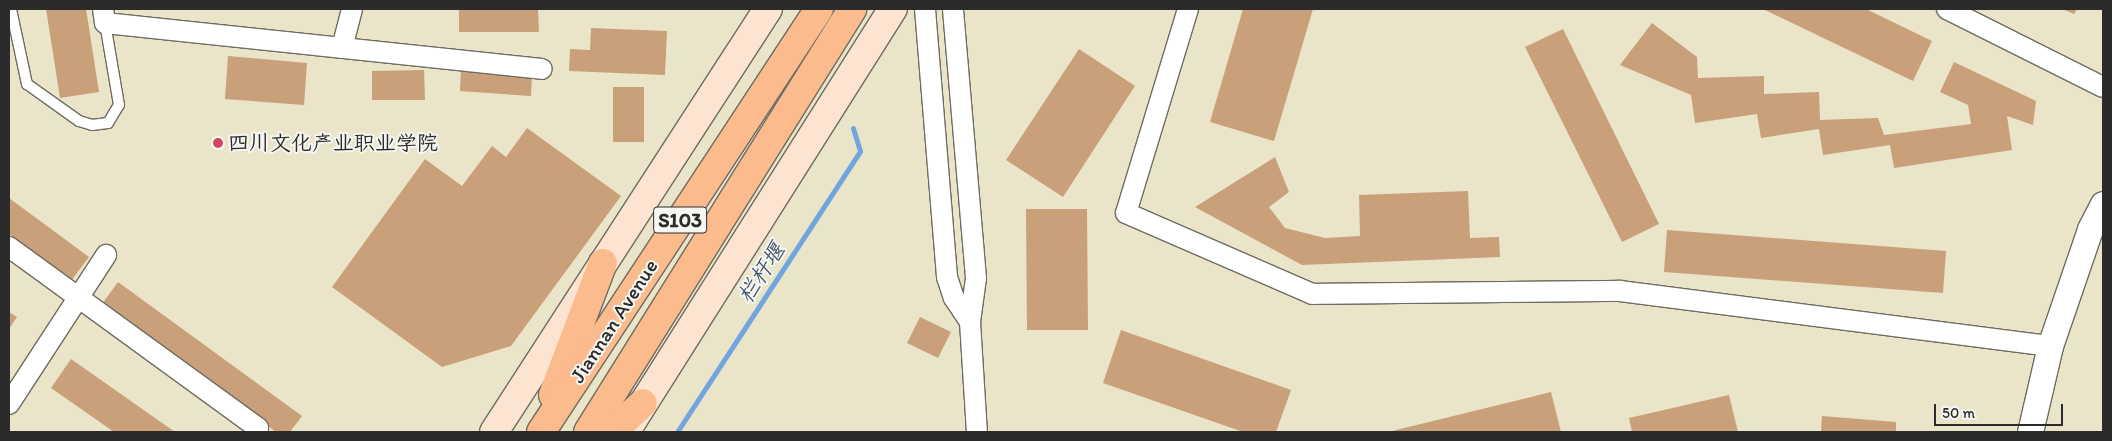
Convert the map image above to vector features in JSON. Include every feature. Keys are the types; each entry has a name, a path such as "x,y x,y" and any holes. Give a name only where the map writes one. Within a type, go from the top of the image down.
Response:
{"highway":[{"name":"Jiannan Avenue","path":"540,432 819,9"},
{"name":"Jiannan Avenue","path":"588,432 852,9"},
{"path":"540,432 603,263"},
{"path":"612,432 644,403"}],"main road":[{"path":"494,432 768,9"},
{"path":"625,432 893,9"}],"street":[{"path":"342,48 352,9"},
{"path":"925,9 947,277 954,298 970,322"},
{"path":"953,9 976,278 970,322 978,432"},
{"path":"1188,9 1126,213 1312,294 1620,290 2050,346"},
{"path":"1947,9 2103,87"},
{"path":"104,16 342,48 542,69"},
{"path":"2030,432 2050,346 2090,230 2103,204"},
{"path":"9,247 258,428 256,432"},
{"path":"9,404 106,255"}],"lane":[{"path":"11,9 27,84 79,121 92,125 108,123 119,105 104,16"}],"building":[{"path":"46,9 86,9 99,92 60,98"},
{"path":"459,9 538,9 539,32 459,32"},
{"path":"1243,9 1313,9 1274,141 1210,122"},
{"path":"1763,9 1866,9 1932,41 1913,81"},
{"path":"2062,9 2077,9 2074,14"},
{"path":"1652,23 1697,57 1698,78 1764,76 1764,94 1819,92 1820,120 1878,118 1884,135 1971,124 1968,105 1940,92 1954,62 2036,101 2033,125 2007,116 2012,150 1894,168 1890,145 1823,155 1819,129 1761,138 1757,114 1695,123 1691,95 1620,65"},
{"path":"591,28 667,31 665,75 569,71 570,49 590,50"},
{"path":"1563,29 1659,224 1622,242 1525,47"},
{"path":"1079,49 1135,86 1063,197 1006,160"},
{"path":"228,56 307,63 304,105 225,99"},
{"path":"461,69 532,74 531,96 460,91"},
{"path":"424,70 425,100 372,100 372,71"},
{"path":"613,87 644,87 644,142 613,142"},
{"path":"527,128 621,196 511,346 442,367 332,287 425,159 462,186 492,146 506,157"},
{"path":"1275,157 1289,192 1269,207 1285,228 1325,238 1360,236 1359,195 1468,191 1470,238 1499,237 1500,257 1302,265 1195,207"},
{"path":"9,198 89,257 71,281 9,234"},
{"path":"1026,209 1087,209 1088,330 1027,330"},
{"path":"1667,230 1946,251 1943,293 1664,272"},
{"path":"118,282 302,416 290,432 276,432 102,304"},
{"path":"9,312 17,317 9,329"},
{"path":"920,317 951,332 938,358 907,343"},
{"path":"1121,330 1291,390 1276,432 1243,432 1103,383"},
{"path":"71,359 175,432 114,432 51,388"},
{"path":"1551,392 1561,432 1388,432"},
{"path":"1729,395 1738,432 1632,432 1629,418"},
{"path":"1822,416 1896,422 1896,432 1821,432"}],"waterway":[{"name":"栏杆堰","path":"677,432 860,151 853,128"}],"place":[{"name":"四川文化产业职业学院","path":"218,143"}]}
